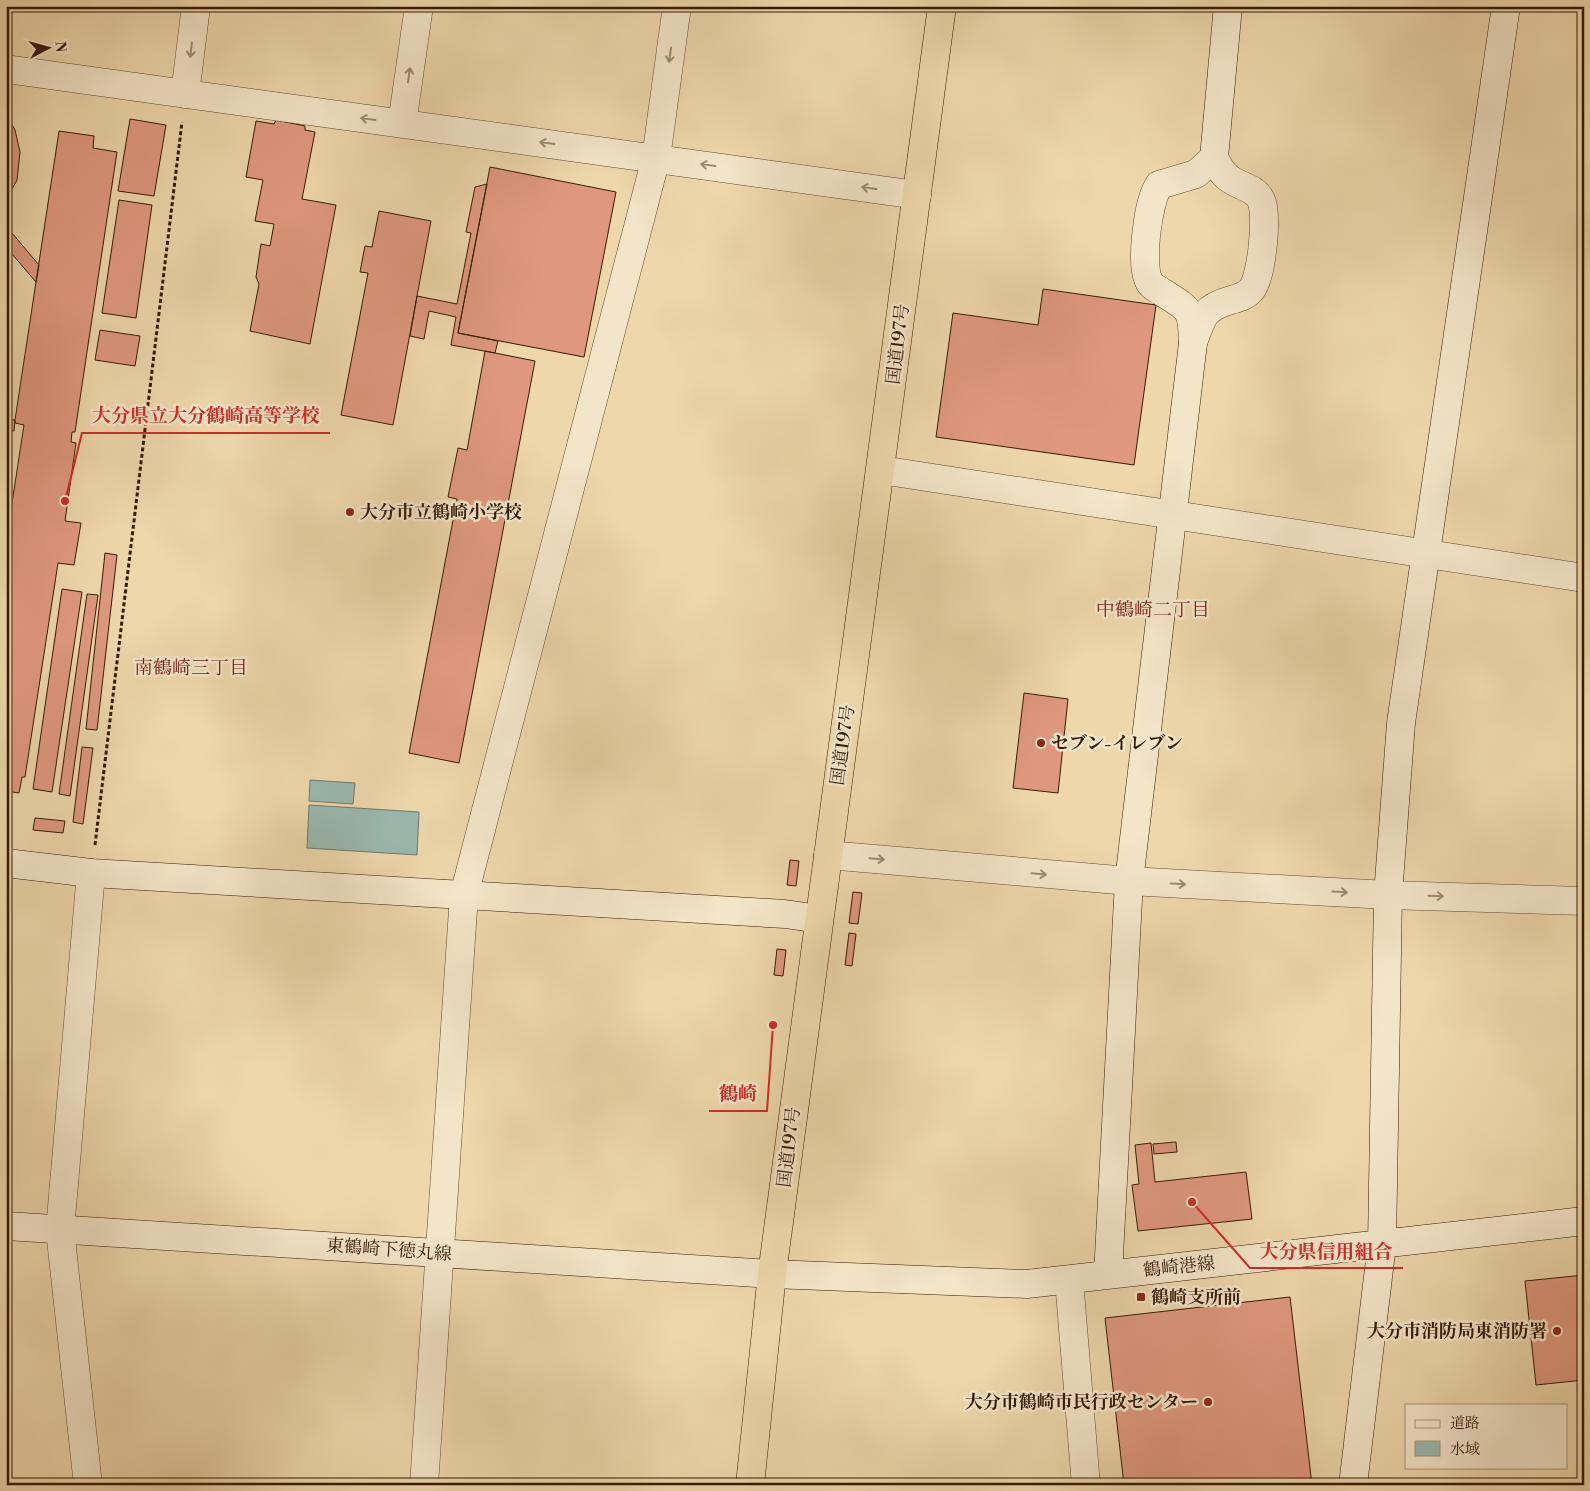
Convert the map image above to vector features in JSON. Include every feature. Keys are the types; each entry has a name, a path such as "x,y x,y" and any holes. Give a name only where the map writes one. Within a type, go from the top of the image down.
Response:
{"highway":[{"name":"国道197号","path":"750,1485 772,1274 882,470 942,6"}],"street":[{"path":"185,94 196,6"},
{"path":"402,124 418,6"},
{"path":"424,1485 464,896 656,158 677,6"},
{"path":"1193,343 1201,319 1207,310 1245,295 1253,288 1256,282 1265,217 1261,200 1251,189 1230,179 1214,158 1228,6"},
{"path":"1353,1485 1382,1244 1388,895 1401,723 1506,6"},
{"path":"6,69 917,195"},
{"path":"1108,1275 1129,881 1193,343 1192,323 1188,309 1151,285 1146,276 1145,264 1149,217 1151,201 1159,186 1196,174 1214,158"},
{"path":"882,470 1584,578"},
{"path":"828,855 1129,881 1388,895 1584,901"},
{"path":"6,863 91,873 785,914 819,920"},
{"path":"88,1485 60,1230 91,873"},
{"name":"鶴崎港線","path":"772,1274 1027,1284 1584,1221"},
{"name":"東鶴崎下徳丸線","path":"6,1226 772,1274"},
{"path":"1069,1280 1086,1485"}],"path":[{"path":"91,873 185,94"}],"water":[{"path":"310,780 355,783 353,804 309,801"},
{"path":"309,805 419,812 417,855 307,848"}],"building":[{"path":"6,113 15,130 20,152 17,180 6,200"},
{"path":"130,119 166,125 154,196 118,191"},
{"path":"276,120 305,126 305,130 315,132 302,199 336,205 310,344 250,331 259,284 256,277 261,244 270,246 274,224 255,221 263,180 246,177 256,121 274,124"},
{"path":"59,131 94,136 93,148 117,152 75,432 72,432 71,442 76,443 65,521 81,523 74,565 58,563 25,777 22,777 19,793 6,791 6,542 24,425 15,423 15,420"},
{"path":"490,167 616,192 584,357 458,333"},
{"path":"487,184 458,333 498,341 495,353 451,345 456,317 429,311 424,339 410,336 417,296 457,304 471,233 466,232 475,187"},
{"path":"119,200 152,205 136,318 102,313"},
{"path":"379,211 431,221 393,425 341,415 368,273 360,272 365,246 372,247"},
{"path":"6,226 39,265 36,282 6,247"},
{"path":"1043,289 1156,305 1134,465 936,437 953,313 1038,325"},
{"path":"100,330 140,336 135,366 95,360"},
{"path":"485,351 535,361 459,763 409,753 457,499 448,497 458,448 467,450"},
{"path":"6,419 15,420 14,431 6,430"},
{"path":"6,515 11,515 6,542"},
{"path":"105,553 117,555 97,730 86,729"},
{"path":"62,589 82,592 52,792 33,789"},
{"path":"87,594 98,595 70,796 59,794"},
{"name":"セブン-イレブン","path":"1024,693 1068,699 1058,793 1013,788"},
{"path":"82,747 93,748 83,824 73,822"},
{"path":"35,818 65,821 63,833 33,830"},
{"path":"790,860 799,861 796,886 787,885"},
{"path":"853,892 862,893 858,924 849,923"},
{"path":"849,933 856,934 852,966 845,965"},
{"path":"777,949 786,950 783,976 774,975"},
{"path":"1176,1142 1177,1152 1154,1154 1153,1144"},
{"path":"1151,1143 1155,1182 1246,1172 1252,1219 1138,1231 1132,1185 1139,1184 1135,1145"},
{"name":"大分市消防局東消防署","path":"1584,1275 1584,1380 1536,1385 1525,1281"},
{"name":"大分市鶴崎市民行政センター","path":"1290,1297 1312,1485 1124,1485 1105,1318"}],"place":[{"name":"大分県立大分鶴崎高等学校","path":"65,501"},
{"name":"大分市立鶴崎小学校","path":"350,512"},
{"name":"セブン-イレブン","path":"1041,743"},
{"name":"鶴崎","path":"773,1025"},
{"name":"大分県信用組合","path":"1192,1202"},
{"name":"鶴崎支所前","path":"1141,1297"},
{"name":"大分市消防局東消防署","path":"1557,1331"},
{"name":"大分市鶴崎市民行政センター","path":"1208,1402"}],"district":[{"name":"中鶴崎二丁目","path":"1153,610"},
{"name":"南鶴崎三丁目","path":"191,668"}]}
